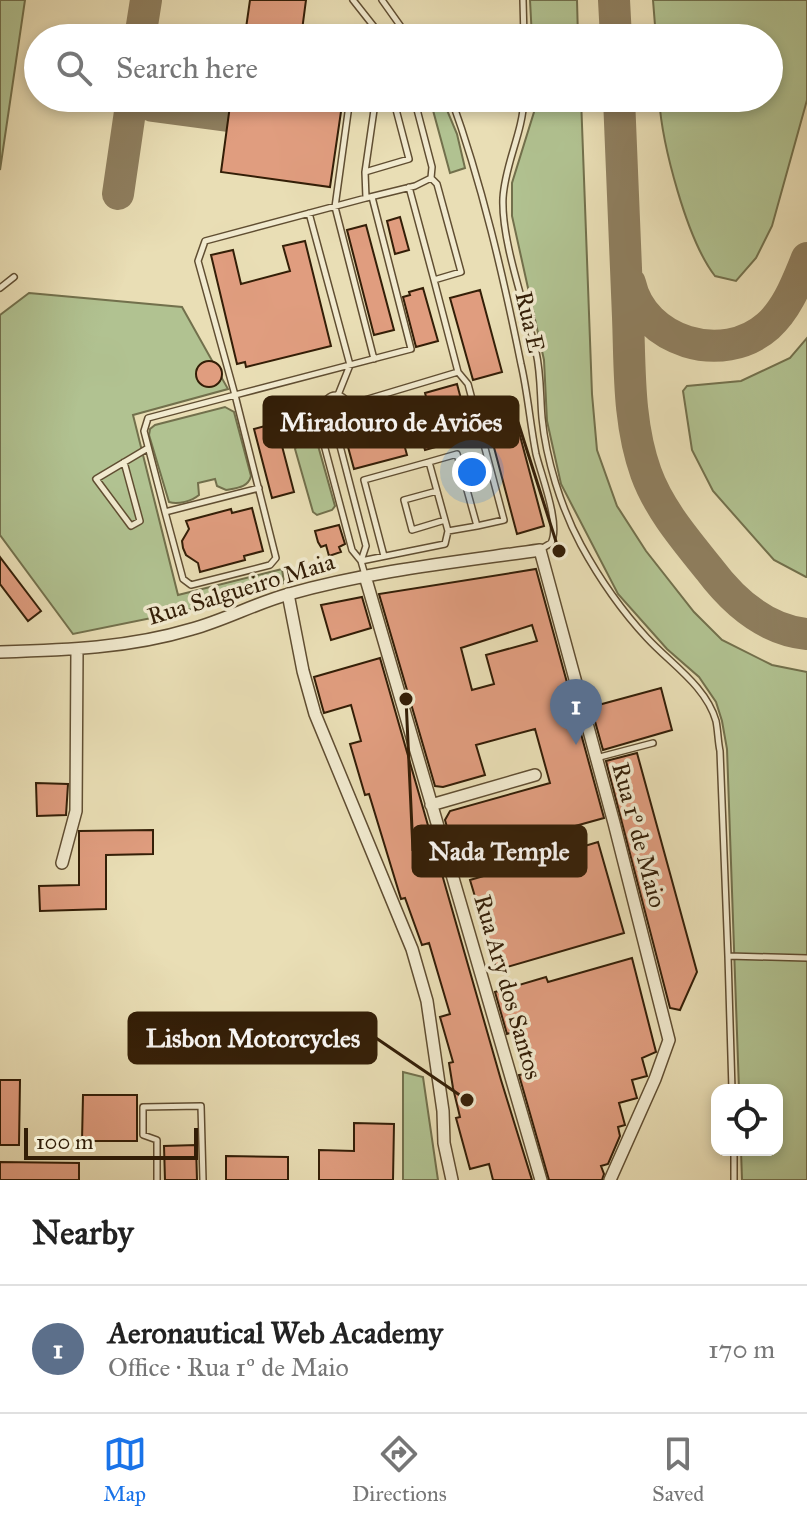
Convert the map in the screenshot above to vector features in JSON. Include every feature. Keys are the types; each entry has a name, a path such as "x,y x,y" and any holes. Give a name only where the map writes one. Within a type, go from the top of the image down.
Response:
{"street":[{"name":"Rua Salgueiro Maia","path":"0,652 77,650 130,644 192,630 288,594 365,576 540,550"},
{"name":"Rua 1º de Maio","path":"540,550 669,1040 610,1180"},
{"name":"Rua Ary dos Santos","path":"365,576 541,1180"},
{"path":"288,594 315,714 412,949 427,1001 443,1111 444,1143 452,1180"},
{"path":"62,863 76,811 77,650"},
{"path":"431,805 535,775"}],"lane":[{"path":"353,0 372,24"},
{"path":"382,0 399,24"},
{"path":"523,0 524,24"},
{"path":"348,112 335,207 374,359"},
{"path":"374,112 365,172 369,198 411,349 374,359 235,395 148,418 144,431 148,448 183,579 191,585 270,565 276,558 235,395 198,261 205,241 309,213 335,207 369,198 409,187 431,178"},
{"path":"365,172 409,159 397,112"},
{"path":"418,112 432,167 431,178"},
{"name":"Rua E","path":"456,112 493,244 522,366 536,454 555,529 551,543 540,550"},
{"path":"524,112 506,169 503,200 505,227 537,355 549,456 580,542 594,567 619,606 699,690 716,722 720,751 732,1084"},
{"path":"431,178 437,184 461,272 434,280"},
{"path":"409,187 458,372 468,384 504,520 448,531"},
{"path":"309,213 350,365 338,395"},
{"path":"0,288 14,277"},
{"path":"348,405 458,372"},
{"path":"348,405 338,395 328,398 318,422 352,550 361,561 365,576"},
{"path":"333,419 343,417 348,405"},
{"path":"324,411 333,419 366,546 361,561"},
{"path":"124,462 140,521 131,526 96,479 124,462 148,448"},
{"path":"384,556 364,480 457,454 477,526"},
{"path":"361,561 445,544 448,531 429,462"},
{"path":"165,512 259,488"},
{"path":"437,491 404,500 412,530 445,520"},
{"path":"595,759 653,743"},
{"path":"728,956 807,958"},
{"path":"157,1180 157,1140 143,1135 143,1107 201,1106 203,1180"},
{"path":"734,1156 734,1180"}],"green space":[{"path":"0,0 25,0 0,170"},
{"path":"530,0 577,0 578,24 531,24"},
{"path":"653,0 807,0 807,100 772,226 756,258 736,281 715,276 695,240 678,191 660,112 783,112 783,24 655,24"},
{"path":"433,112 448,112 457,134 465,168 450,173"},
{"path":"534,112 582,112 592,394 597,450 617,506 646,551 694,612 722,640 772,665 807,672 807,1180 742,1180 741,1156 783,1156 783,1084 739,1084 727,749 722,721 716,702 699,677 667,649 618,594 561,484 547,421 544,360 512,216 512,183"},
{"path":"29,293 182,307 228,389 133,415 178,595 282,569 284,583 181,612 73,634 0,535 0,315"},
{"path":"807,338 806,577 774,560 713,491 692,450 683,391 687,386 741,381 790,358"},
{"path":"225,407 234,412 251,476 249,480 241,487 226,490 217,486 215,479 198,483 199,495 196,497 181,503 169,502 149,435 150,429 155,425"},
{"path":"314,440 335,506 317,515 313,512 295,449 298,444"},
{"path":"403,1072 423,1077 438,1180 403,1180"}],"building":[{"path":"250,0 306,0 303,24 247,24"},
{"path":"229,112 341,112 330,187 221,172"},
{"path":"400,217 409,250 395,254 387,221"},
{"path":"366,225 394,330 374,335 347,230"},
{"path":"305,241 331,346 246,367 245,362 237,364 211,255 233,250 241,284 290,271 283,246"},
{"path":"423,288 438,341 416,347 403,297"},
{"path":"480,290 502,372 473,380 450,298"},
{"path":"209,361 218,365 222,374 218,383 209,387 200,383 196,374 200,365"},
{"path":"457,384 471,437 425,450 420,433 435,429 425,393"},
{"path":"515,417 544,526 517,534 488,425"},
{"path":"398,422 407,455 354,469 345,436"},
{"path":"276,423 294,492 272,498 254,429"},
{"path":"252,508 263,551 244,556 245,560 200,572 198,563 186,555 183,548 182,541 189,529 186,521 231,509 232,513"},
{"path":"339,525 345,544 339,547 341,552 329,556 326,545 321,547 318,542 315,531"},
{"path":"0,557 41,611 28,621 0,584"},
{"path":"536,569 604,818 456,859 445,820 450,811 550,783 535,729 476,745 485,775 443,787 435,786 379,594","holes":["532,625 537,641 486,655 494,684 472,690 461,648"]},
{"path":"362,597 371,628 331,640 321,605"},
{"path":"380,658 532,1180 493,1180 489,1164 470,1169 456,1118 460,1117 449,1063 453,1062 440,1017 450,1014 429,943 422,945 405,898 401,899 369,794 365,795 350,744 361,741 351,705 324,713 314,677"},
{"path":"661,688 672,730 603,750 591,707"},
{"path":"637,753 697,972 680,1010 670,1008 606,761"},
{"path":"36,783 68,784 66,815 37,816"},
{"path":"153,830 153,854 106,855 106,909 40,911 39,886 79,885 79,831"},
{"path":"598,842 624,933 497,970 470,880"},
{"path":"632,958 656,1052 642,1058 647,1076 632,1080 637,1098 619,1103 625,1125 618,1127 620,1136 608,1164 601,1166 604,1174 602,1180 549,1180 519,1075 525,1074 513,1032 507,1034 495,992 546,977 548,982"},
{"path":"0,1080 20,1080 19,1145 0,1145"},
{"path":"83,1095 137,1095 137,1141 82,1141"},
{"path":"354,1123 394,1124 393,1180 319,1180 319,1150 354,1151"},
{"path":"196,1145 197,1180 165,1180 164,1146"},
{"path":"226,1156 288,1157 288,1180 226,1180"},
{"path":"0,1162 79,1163 79,1180 0,1180"}],"taxiway":[{"path":"142,24 146,0"},
{"path":"614,0 615,24"},
{"path":"118,194 130,112"},
{"path":"198,112 228,116"},
{"path":"620,112 631,396 636,435 646,473 673,523 739,603 777,627 807,634"},
{"path":"630,283 638,303 651,320 668,333 687,342 708,346 729,344 750,338 775,319 791,294 807,258"}],"place":[{"name":"Miradouro de Aviões","path":"559,551"},
{"name":"Nada Temple","path":"406,699"},
{"name":"Aeronautical Web Academy","path":"576,745"},
{"name":"Lisbon Motorcycles","path":"467,1100"}]}
